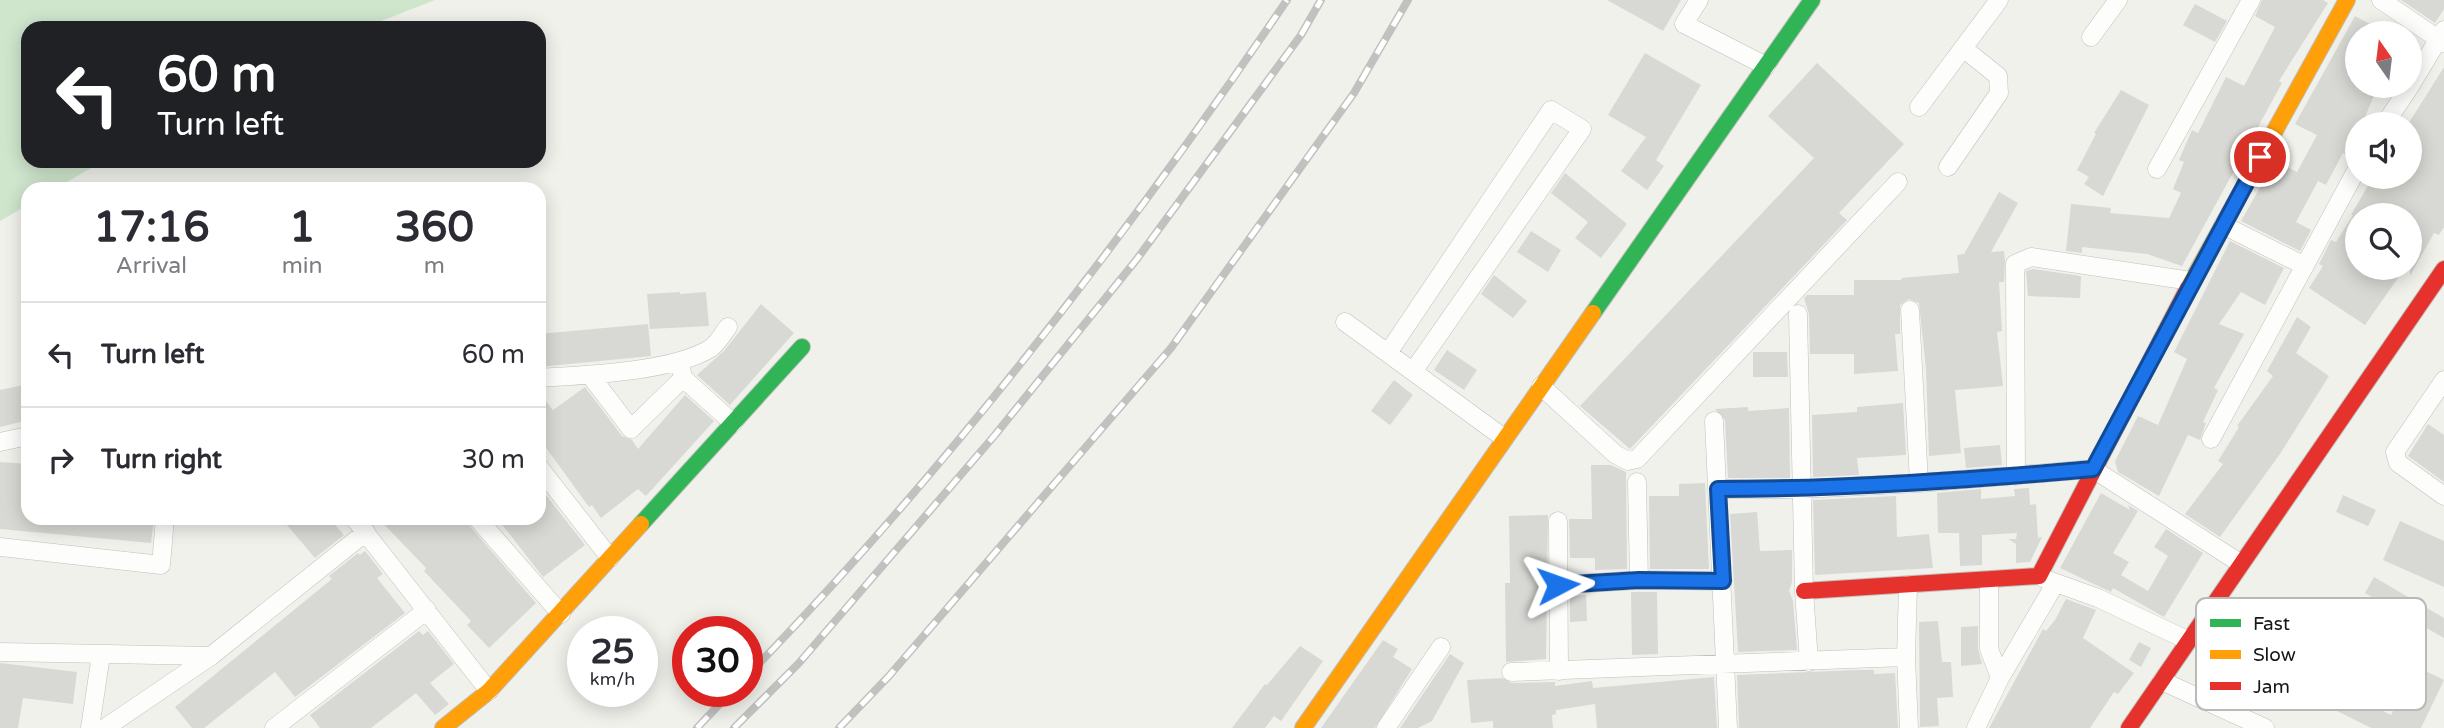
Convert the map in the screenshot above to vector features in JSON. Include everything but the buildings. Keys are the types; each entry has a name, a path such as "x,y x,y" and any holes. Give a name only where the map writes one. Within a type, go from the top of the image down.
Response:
{"street":[{"path":"1699,0 1684,24 1766,66"},
{"path":"1303,728 1812,0"},
{"path":"1919,107 1998,0"},
{"path":"2091,37 2118,0"},
{"path":"2157,169 2251,0"},
{"path":"1976,728 2047,580 2093,469 2222,225 2347,0"},
{"path":"2381,0 2442,38 2422,68"},
{"path":"1948,167 1999,93 1998,76 1963,48"},
{"path":"1388,353 1550,110 1582,128 1414,370"},
{"path":"1541,386 1615,454 1628,461 1637,459 1898,183"},
{"path":"2211,439 2346,189"},
{"path":"2222,225 2305,266"},
{"path":"2016,476 2015,264 2031,257 2192,281"},
{"path":"2216,598 2444,269"},
{"path":"1910,310 1919,483"},
{"path":"1798,314 1804,591 1809,662"},
{"path":"1345,322 1504,438"},
{"path":"590,375 631,429 681,370 712,347 728,327"},
{"path":"443,728 489,691 802,347"},
{"path":"546,378 681,370 733,423"},
{"path":"2444,380 2395,452 2398,463 2444,496"},
{"path":"1714,421 1728,728"},
{"path":"0,442 21,437"},
{"path":"1718,489 1802,489 1919,483 2093,469 2240,563"},
{"path":"546,476 610,558"},
{"path":"1637,482 1639,580"},
{"path":"1558,521 1559,671"},
{"path":"0,547 161,565 164,525"},
{"path":"360,525 489,691"},
{"path":"483,525 561,614"},
{"path":"105,728 211,656 366,532"},
{"path":"1558,585 1639,580 1723,581"},
{"path":"1804,591 1989,580 2047,580 2098,598 2187,640"},
{"path":"1989,580 1989,649 2000,678"},
{"path":"1908,585 1906,657 1909,728"},
{"path":"274,728 427,610"},
{"path":"2129,728 2196,627"},
{"path":"1386,728 1441,647"},
{"path":"0,652 211,656"},
{"path":"90,728 101,654"},
{"path":"1511,672 1726,666 1906,657"},
{"path":"2162,681 2196,697"},
{"path":"2226,710 2265,728"}],"green space":[{"path":"0,0 435,0 381,21 21,21 21,168 91,168 67,182 21,182 21,209 0,221"}],"railway":[{"path":"763,659 893,517 1032,350 1163,177 1287,0"},
{"path":"734,728 799,663 995,435 1137,259 1301,35 1321,0"},
{"path":"839,728 889,676 1171,348 1354,93 1408,0"},
{"path":"697,728 717,707"}],"traffic: fast":[{"path":"1593,313 1812,0"},
{"path":"641,524 802,347"}],"traffic: slow":[{"path":"2188,288 2347,0"},
{"path":"1303,728 1593,313"},
{"path":"443,728 489,691 641,524"}],"traffic: jam":[{"path":"2218,598 2444,269"},
{"path":"1804,591 2039,576 2188,288"},
{"path":"2129,728 2196,630"}],"route":[{"path":"1558,585 1639,580 1723,581 1718,489 1802,489 1919,483 2093,469 2260,157"}]}
